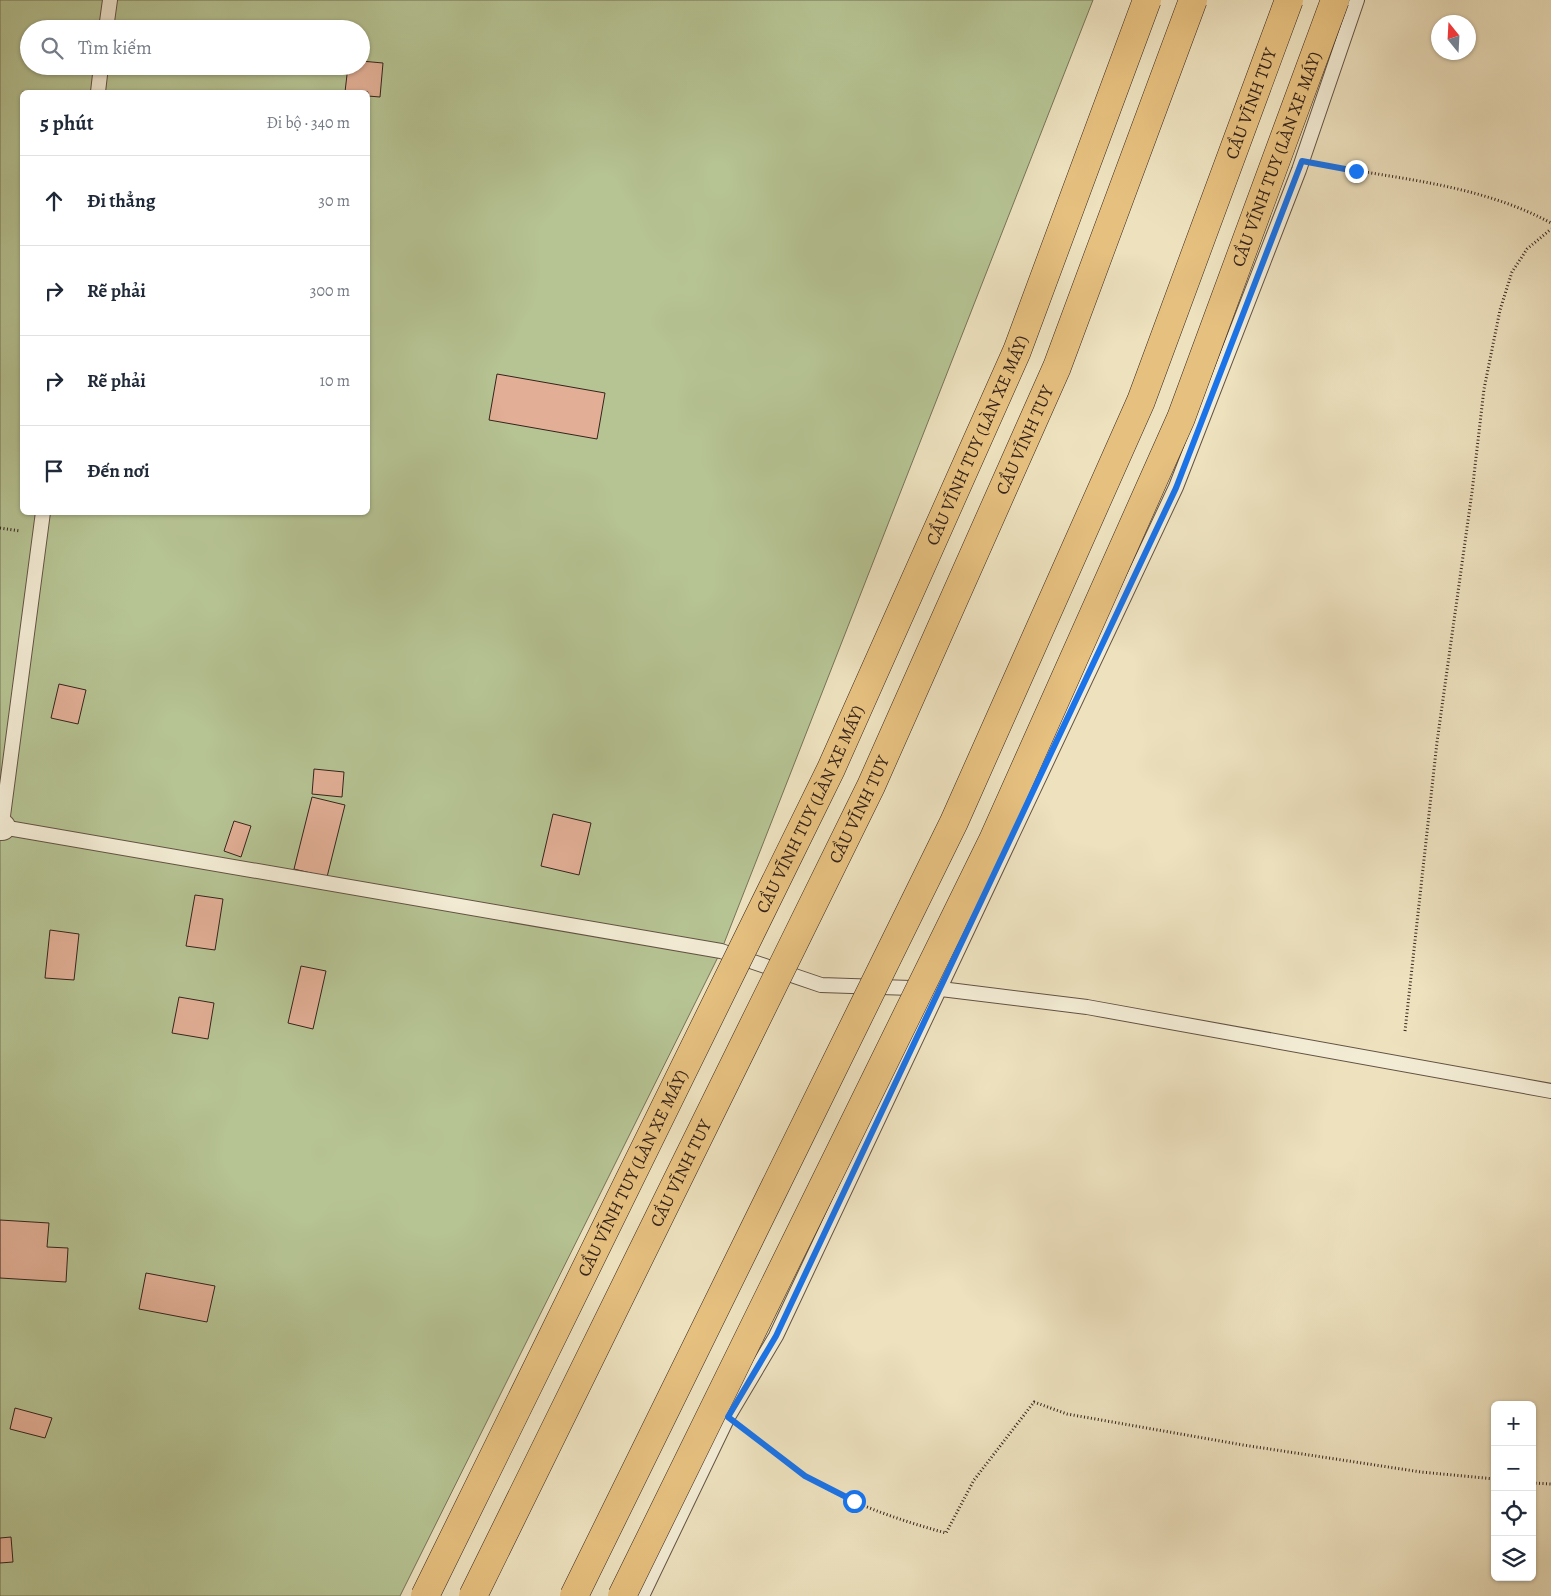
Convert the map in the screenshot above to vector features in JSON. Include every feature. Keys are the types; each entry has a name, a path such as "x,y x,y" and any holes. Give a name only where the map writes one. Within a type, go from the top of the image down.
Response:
{"highway":[{"name":"CẦU VĨNH TUY (LÀN XE MÁY)","path":"425,1596 831,769 1017,351 1147,0"},
{"name":"CẦU VĨNH TUY","path":"473,1596 875,777 1058,367 1193,0"},
{"name":"CẦU VĨNH TUY","path":"574,1596 954,822 1141,401 1289,0"},
{"name":"CẦU VĨNH TUY (LÀN XE MÁY)","path":"622,1596 1001,822 1181,418 1335,0"}],"lane":[{"path":"107,20 110,0"},
{"path":"642,1596 728,1417 776,1336 1176,488 1302,161 1357,0"},
{"path":"98,90 100,75"},
{"path":"43,515 0,830 721,951 821,985 941,989 1087,1008 1551,1091"}],"path":[{"path":"1302,161 1478,193 1528,210 1551,223"},
{"path":"1405,1031 1437,742 1472,492 1484,389 1500,310 1512,272 1527,248 1551,229"},
{"path":"728,1417 805,1476 854,1501 918,1525 946,1532 974,1480 1034,1402 1067,1414 1243,1445 1421,1472 1491,1479"},
{"path":"1536,1482 1551,1484"}],"green space":[{"path":"0,0 1093,0 721,951 400,1596 0,1596"}],"building":[{"path":"370,62 383,63 380,97 370,96 370,90 345,90 347,75 370,75"},
{"path":"497,374 605,393 597,439 489,420"},
{"path":"59,684 86,690 78,724 51,718"},
{"path":"314,769 344,772 342,797 312,794"},
{"path":"312,797 345,805 327,877 294,869"},
{"path":"553,814 591,823 579,875 541,866"},
{"path":"234,821 251,826 241,857 224,851"},
{"path":"195,895 223,899 215,950 186,946"},
{"path":"50,930 79,934 74,980 45,978"},
{"path":"301,966 326,971 313,1029 288,1023"},
{"path":"179,997 214,1003 208,1039 172,1033"},
{"path":"0,1220 49,1223 47,1247 68,1248 66,1282 0,1278"},
{"path":"146,1273 215,1286 207,1322 139,1309"},
{"path":"15,1408 52,1418 45,1438 10,1429"},
{"path":"11,1537 13,1562 0,1563 0,1538"}],"route":[{"path":"854,1501 805,1476 728,1417 776,1336 1176,488 1302,161 1356,171"}]}
